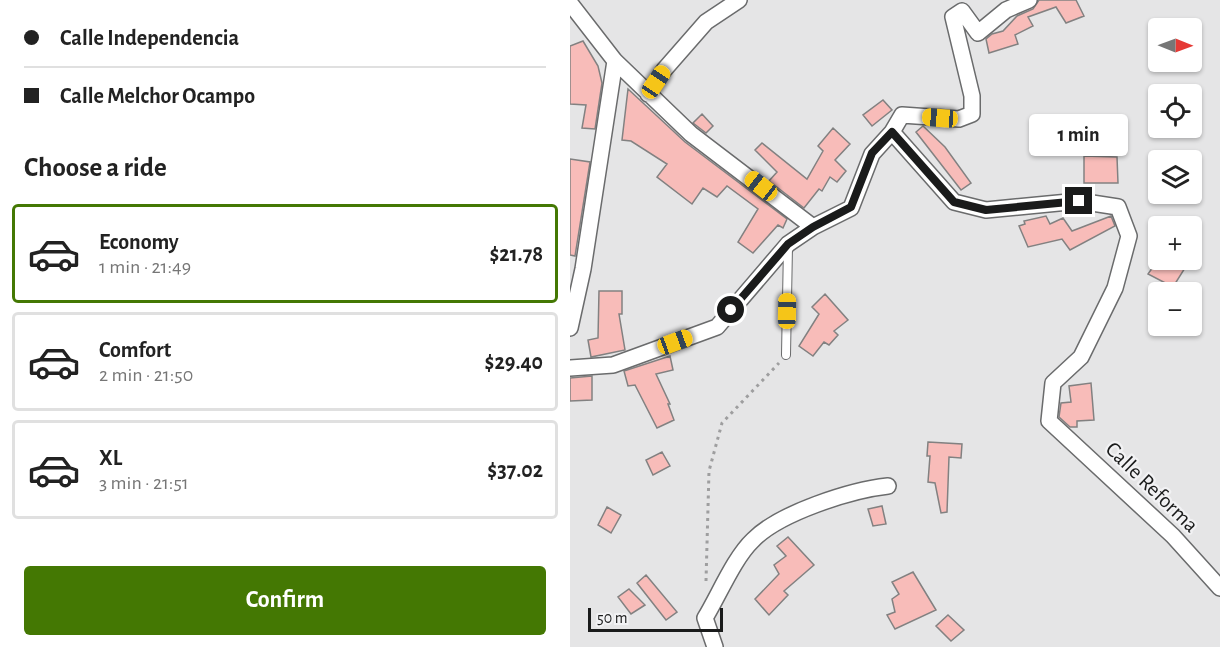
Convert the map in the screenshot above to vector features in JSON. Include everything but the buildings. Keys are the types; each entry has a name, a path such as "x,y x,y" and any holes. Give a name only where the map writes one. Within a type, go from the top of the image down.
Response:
{"street":[{"path":"648,94 664,70 706,22 739,0"},
{"path":"570,368 613,365 717,327 788,244 813,227 851,207 872,153 892,132 902,115 959,119 972,114 972,96 952,18 962,11 978,33 1006,10 1029,0"},
{"path":"570,3 615,62 691,134 813,227"},
{"path":"570,328 577,267 615,62"},
{"name":"Calle Reforma","path":"892,132 954,202 986,210 1079,201 1118,207 1129,236 1114,288 1081,357 1053,383 1049,421 1173,536 1220,588"},
{"path":"715,647 705,618 752,540 772,526 836,496 888,486"}],"lane":[{"path":"786,355 788,244"}],"path":[{"path":"706,585 709,471 722,423 786,355"}],"route":[{"path":"731,310 788,244 813,227 851,207 872,153 892,132 954,202 986,210 1079,201"}]}
